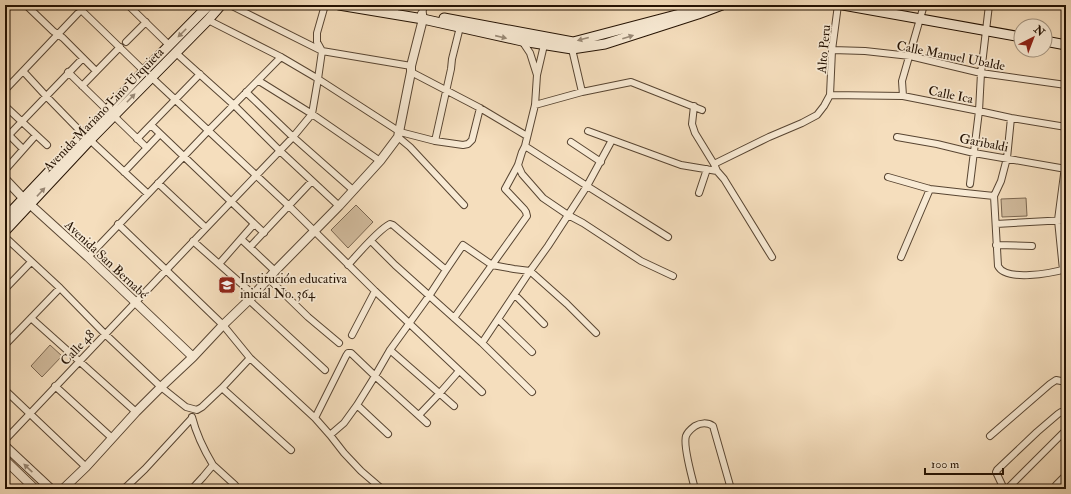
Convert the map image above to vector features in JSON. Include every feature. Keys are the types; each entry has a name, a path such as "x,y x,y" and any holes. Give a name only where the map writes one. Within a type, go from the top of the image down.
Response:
{"main road":[{"name":"Avenida Mariano Lino Urquieta","path":"5,231 27,201 148,74 169,45 209,5"},
{"name":"Avenida Mariano Lino Urquieta","path":"148,74 176,53 221,5"},
{"path":"339,5 423,12 460,27 522,41 572,49 605,44 722,5"},
{"path":"379,5 423,12 574,42 688,11 716,5"},
{"path":"844,5 1013,35"},
{"path":"1053,43 1066,45"},
{"name":"Avenida Mariano Lino Urquieta","path":"5,218 27,201"}],"street":[{"path":"5,10 10,5"},
{"path":"26,5 63,38 96,71"},
{"path":"76,5 289,206 348,265 482,392"},
{"path":"128,5 169,45"},
{"path":"230,5 322,51 411,69 527,136"},
{"path":"312,114 322,51 317,42 317,33 324,5"},
{"name":"Alto Peru","path":"830,95 832,50 838,5"},
{"path":"903,96 902,81 924,5"},
{"path":"970,184 979,111 981,73 989,5"},
{"path":"5,90 81,10"},
{"path":"63,489 86,467 161,386 251,298 380,161 399,135 423,12"},
{"path":"208,20 281,57 318,80 399,135 464,206"},
{"path":"126,42 146,22"},
{"path":"435,141 460,27"},
{"path":"522,41 530,53 537,75"},
{"path":"454,318 526,216 524,209 506,188 518,165 525,146 535,105 537,75 544,45"},
{"path":"82,86 120,47"},
{"path":"572,49 582,92"},
{"name":"Calle Manuel Ubalde","path":"832,50 865,51 910,56 981,73 1066,85"},
{"path":"176,53 234,105 280,151 339,206"},
{"path":"88,257 118,224 281,57"},
{"path":"23,149 7,133 21,122 82,58"},
{"path":"23,71 87,138 148,194"},
{"path":"68,72 147,148"},
{"path":"137,139 200,74"},
{"path":"259,81 312,114 380,161"},
{"path":"535,105 582,92 630,82 702,110"},
{"path":"246,92 353,190"},
{"path":"714,164 817,115 830,95"},
{"name":"Calle Ica","path":"830,95 903,96 1011,118 1066,127"},
{"path":"5,106 47,145"},
{"path":"694,106 692,124 695,133 717,171 724,179 772,257"},
{"path":"399,135 463,145 471,142 480,108"},
{"name":"Calle 48","path":"5,440 230,202 294,137 312,114"},
{"path":"1011,118 1007,158 1001,181 994,196 998,266 1003,271 1020,275 1041,275 1064,270 1058,220 1066,159"},
{"path":"151,125 264,234"},
{"path":"588,131 681,165 717,171"},
{"path":"124,172 160,134"},
{"path":"5,170 36,135"},
{"name":"Garibaldi","path":"897,137 937,144 974,153 1065,169"},
{"path":"482,343 587,186 612,140"},
{"path":"571,142 601,162"},
{"path":"525,146 668,237"},
{"path":"518,165 522,174 543,198 641,261 673,276"},
{"path":"699,193 706,169"},
{"path":"888,178 930,189 994,196"},
{"name":"Avenida San Bernabé","path":"5,179 192,357"},
{"path":"250,247 264,234 312,181"},
{"path":"158,183 206,228"},
{"path":"901,257 930,189"},
{"path":"996,224 1066,220"},
{"path":"118,224 224,325 250,358 315,418 344,453 382,489"},
{"path":"219,264 254,224"},
{"path":"348,265 371,240 390,224 446,270"},
{"path":"5,237 60,288 105,334 186,407 197,410 202,407 250,358"},
{"path":"241,239 275,271"},
{"path":"371,240 395,265 482,343 532,392"},
{"path":"193,241 219,264 251,298 325,370"},
{"path":"996,245 1032,246"},
{"path":"330,435 344,423 357,405 376,376 390,350 463,246 492,265 530,271 567,304 596,333"},
{"path":"5,289 31,262"},
{"path":"268,279 308,317 339,343"},
{"path":"5,345 60,288"},
{"path":"352,335 375,291"},
{"path":"515,295 544,324"},
{"path":"31,318 136,412"},
{"path":"498,319 532,352"},
{"path":"390,350 454,406"},
{"path":"315,418 348,353 352,353 427,423"},
{"path":"419,415 459,370"},
{"path":"990,436 1050,384 1056,380 1066,382"},
{"path":"55,386 112,438"},
{"path":"222,388 291,450"},
{"path":"5,390 86,467"},
{"path":"357,405 388,434"},
{"path":"192,409 192,418 206,454 213,465 235,485"},
{"path":"1066,412 1061,412 1058,414 997,470 997,475 1005,489 1066,430"},
{"path":"124,489 145,469 192,418"},
{"path":"695,489 687,454 686,437 689,430 693,427 698,424 709,423 713,426 731,489"},
{"path":"5,446 51,489"},
{"path":"5,460 35,489"},
{"path":"192,489 213,465"},
{"path":"1056,485 1066,476"}],"shaded area":[{"path":"1026,198 1027,216 1002,217 1001,199"},
{"path":"356,205 373,222 348,248 331,230"},
{"path":"50,345 62,356 42,377 31,366"}],"place":[{"name":"Institución educativa inicial No. 364","path":"227,285"}]}
